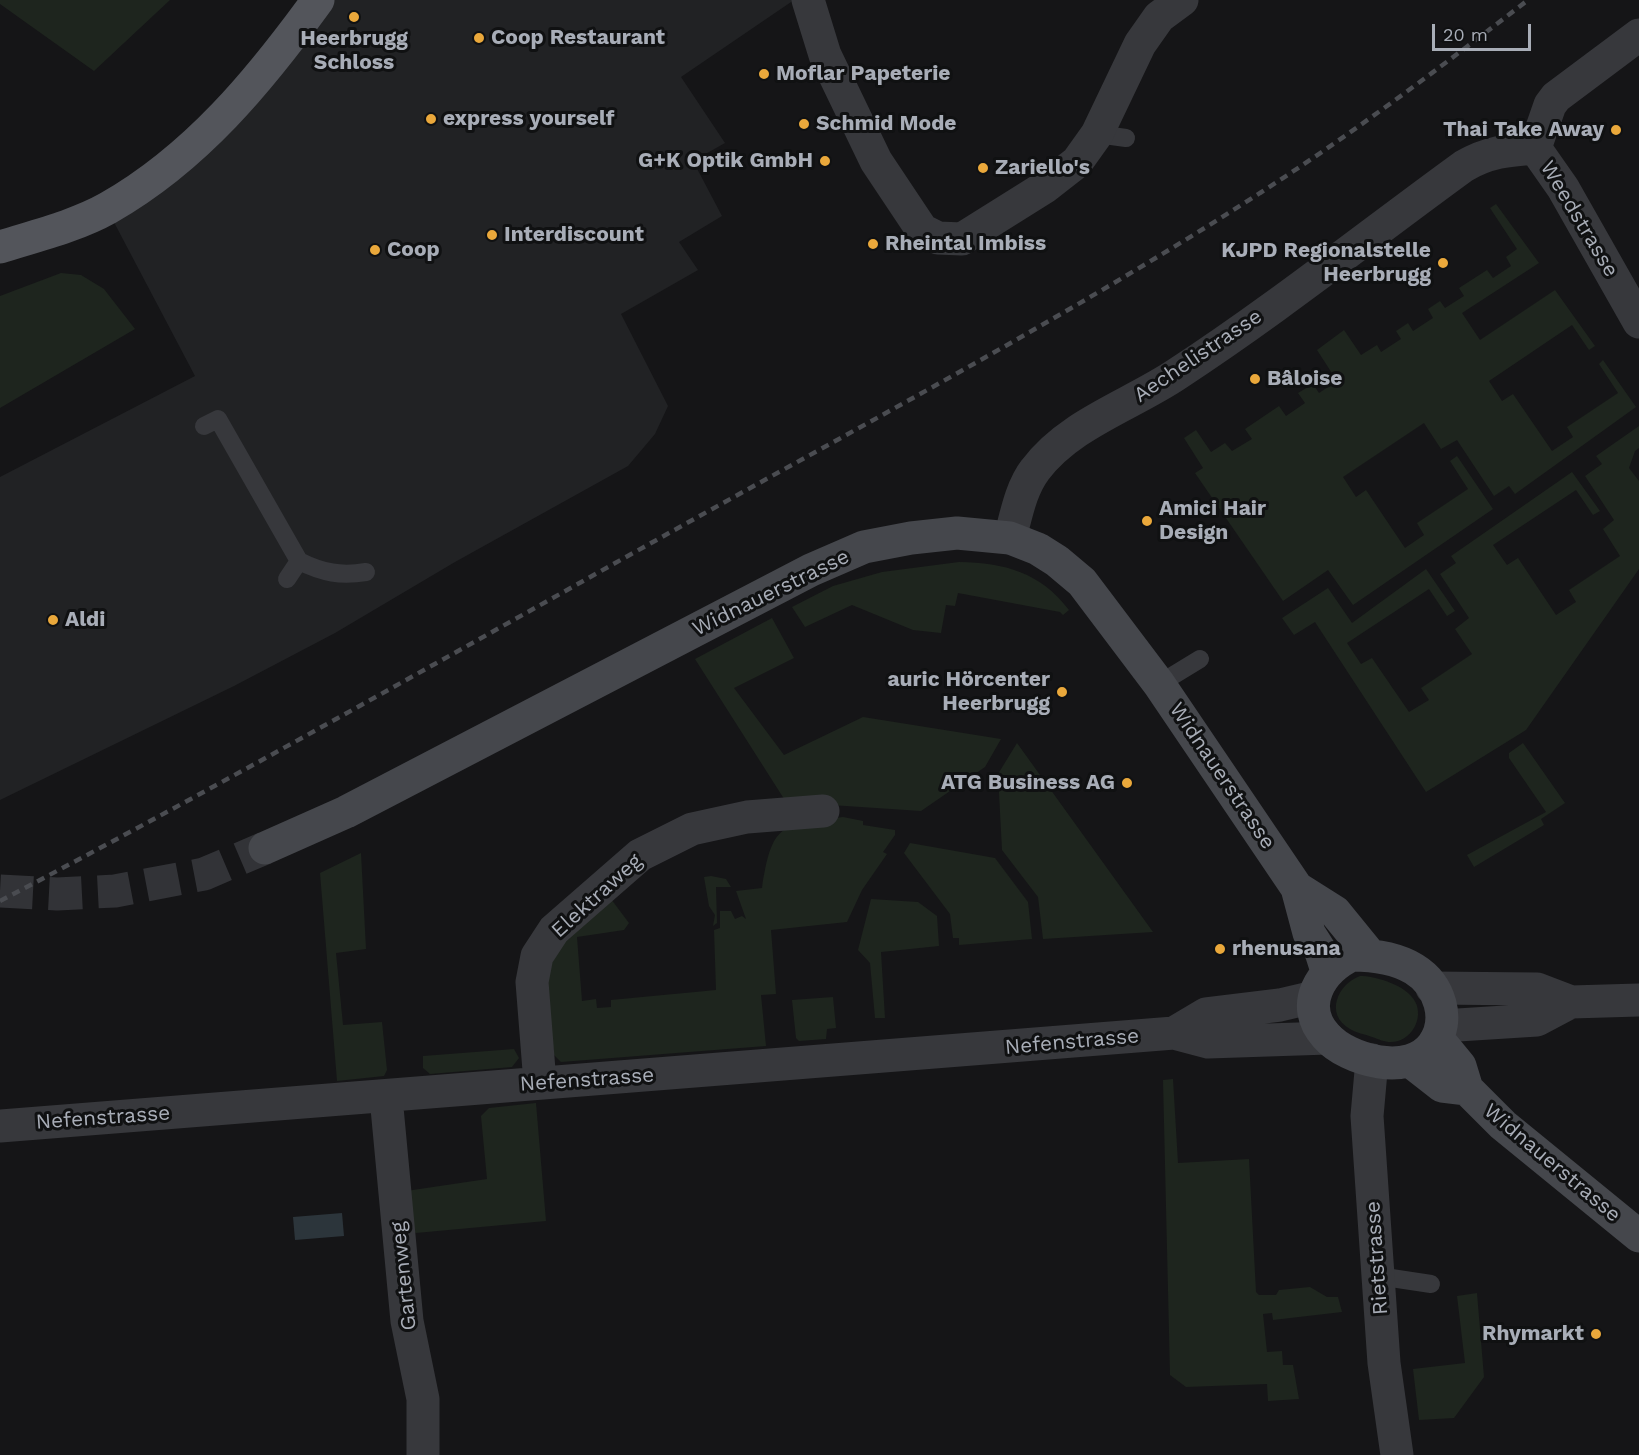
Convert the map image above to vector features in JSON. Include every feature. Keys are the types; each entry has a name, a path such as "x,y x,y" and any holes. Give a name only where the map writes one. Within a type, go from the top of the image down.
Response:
{"main road":[{"path":"0,247 107,208 169,167 231,110 278,56 318,0"},
{"name":"Widnauerstrasse","path":"265,848 346,812 821,565 864,547 910,538 957,533 1010,538 1038,549 1082,582 1159,684 1297,888 1309,933 1321,952 1321,984"},
{"name":"Widnauerstrasse","path":"1297,888 1335,912 1370,955"},
{"path":"1370,955 1414,969 1432,988 1441,1003 1440,1032 1423,1055 1410,1061 1387,1064 1372,1060 1328,1038 1317,1020 1321,984 1352,956 1370,955"},
{"name":"Widnauerstrasse","path":"1440,1032 1460,1066 1467,1089 1503,1125 1639,1236"},
{"name":"Widnauerstrasse","path":"1410,1061 1442,1086 1467,1089"}],"street":[{"path":"808,0 825,55 876,161 922,230 938,238 962,239 1045,187 1112,136 1140,44 1159,17 1182,0"},
{"path":"1535,148 1550,105 1556,97 1639,35"},
{"name":"Weedstrasse","path":"1535,148 1579,215 1639,321"},
{"name":"Aechelistrasse","path":"1010,538 1019,507 1034,471 1059,446 1089,424 1176,375 1464,166 1482,156 1498,151 1535,148"},
{"name":"Elektraweg","path":"540,1083 532,982 537,956 554,930 640,855 692,830 747,817 824,811"},
{"name":"Nefenstrasse","path":"1174,1034 1206,1014 1280,1005 1321,984"},
{"path":"1432,988 1537,989 1571,1002 1639,1000"},
{"path":"1440,1032 1537,1020 1571,1002"},
{"name":"Nefenstrasse","path":"0,1126 1174,1034 1208,1042 1328,1038"},
{"name":"Rietstrasse","path":"1372,1060 1367,1116 1384,1363 1396,1455"},
{"name":"Gartenweg","path":"386,1097 407,1322 423,1399 423,1455"}],"lane":[{"path":"204,426 218,419 254,502 299,561 319,571 344,576 366,572"},
{"path":"287,579 299,561"},
{"path":"1159,684 1200,659"},
{"path":"1378,1276 1431,1284"}],"shaded area":[{"path":"0,0 170,0 94,71 0,4"},
{"path":"318,0 794,0 681,77 725,143 693,161 722,216 679,242 698,270 621,314 668,406 655,434 628,466 455,562 335,633 234,686 0,800 0,477 195,376 107,209"},
{"path":"1496,204 1539,263 1462,313 1480,340 1555,290 1595,346 1589,350 1572,325 1489,381 1502,401 1513,394 1552,451 1573,437 1567,427 1618,393 1599,364 1603,360 1636,407 1515,494 1509,486 1494,496 1457,440 1441,449 1424,423 1343,477 1356,497 1366,490 1405,548 1424,535 1417,523 1468,489 1450,461 1457,456 1493,509 1353,605 1328,570 1283,601 1195,473 1203,468 1184,438 1196,430 1211,452 1225,443 1232,451 1252,439 1245,429 1279,406 1286,416 1305,403 1298,393 1313,384 1319,393 1337,381 1317,350 1344,330 1361,355 1377,345 1381,352 1401,339 1396,331 1408,323 1413,331 1433,318 1428,309 1440,301 1445,308 1464,296 1459,288 1487,270 1493,278 1511,266 1506,257 1517,249 1490,208"},
{"path":"61,273 81,275 104,289 135,329 0,408 0,296"},
{"path":"1639,426 1639,448 1635,451 1629,468 1639,481 1639,569 1526,730 1426,792 1315,622 1294,635 1282,618 1328,588 1352,623 1426,569 1455,611 1447,616 1429,589 1347,643 1361,664 1372,658 1409,712 1429,700 1421,688 1472,654 1455,629 1469,618 1440,574 1456,563 1451,556 1572,472 1600,511 1593,515 1576,490 1493,545 1507,565 1518,558 1556,615 1576,602 1569,590 1620,556 1603,529 1614,520 1585,476 1602,464 1596,456"},
{"path":"959,562 992,565 1034,578 1058,597 1069,610 1063,615 1060,612 958,593 955,606 946,605 941,633 913,630 852,605 805,627 792,607 833,586 882,572"},
{"path":"772,618 794,658 734,688 784,755 863,717 1001,739 985,767 921,811 786,802 695,659"},
{"path":"1017,743 1153,932 1043,939 1038,897 1002,850 998,774"},
{"path":"1523,743 1565,803 1541,819 1544,825 1474,867 1467,855 1546,812 1509,758 1509,753"},
{"path":"843,817 863,821 863,825 895,830 895,835 883,852 887,854 862,890 847,922 771,930 776,994 761,995 766,1046 561,1062 554,1055 546,991 549,968 563,943 608,895 629,923 624,930 577,937 582,1001 596,999 597,1008 611,1007 611,1000 716,990 714,930 720,928 720,911 731,911 735,919 742,916 746,919 736,891 762,888 770,850 783,831 793,825"},
{"path":"910,843 995,858 1028,902 1032,939 959,945 959,938 953,938 950,914 904,853"},
{"path":"361,853 366,949 336,953 343,1025 382,1022 387,1070 384,1076 337,1081 320,873"},
{"path":"704,877 726,879 731,887 716,887 717,923 713,926 715,915 709,906"},
{"path":"871,899 918,902 937,916 939,946 881,952 885,1018 875,1018 870,963 858,950"},
{"path":"1360,976 1373,977 1394,984 1411,996 1418,1008 1417,1022 1405,1038 1394,1042 1385,1041 1355,1032 1342,1023 1336,1008 1340,992 1352,980"},
{"path":"833,997 836,1028 827,1029 826,1039 799,1041 796,1038 792,1000"},
{"path":"514,1049 519,1058 512,1067 430,1074 423,1068 423,1056"},
{"path":"1173,1079 1178,1163 1249,1159 1256,1292 1259,1295 1276,1295 1279,1290 1310,1287 1327,1297 1338,1297 1342,1312 1273,1320 1272,1313 1263,1314 1267,1352 1282,1351 1283,1365 1293,1365 1299,1399 1268,1401 1267,1384 1186,1387 1170,1375 1163,1080"},
{"path":"536,1103 546,1221 416,1233 411,1229 406,1191 487,1179 481,1116 489,1108"},
{"path":"342,1213 344,1236 295,1240 293,1217"},
{"path":"1477,1293 1484,1377 1454,1418 1419,1420 1413,1369 1465,1363 1457,1296"}],"tunnel":[{"path":"0,891 57,894 115,891 204,874 265,848"}],"railway":[{"path":"0,901 349,712 1051,320 1260,193 1362,124 1528,0"}],"place":[{"name":"Heerbrugg Schloss","path":"354,17"},
{"name":"Coop Restaurant","path":"479,38"},
{"name":"Moflar Papeterie","path":"764,74"},
{"name":"express yourself","path":"431,119"},
{"name":"Schmid Mode","path":"804,124"},
{"name":"Thai Take Away","path":"1616,130"},
{"name":"G+K Optik GmbH","path":"825,161"},
{"name":"Zariello's","path":"983,168"},
{"name":"Interdiscount","path":"492,235"},
{"name":"Rheintal Imbiss","path":"873,244"},
{"name":"Coop","path":"375,250"},
{"name":"KJPD Regionalstelle Heerbrugg","path":"1443,263"},
{"name":"Bâloise","path":"1255,379"},
{"name":"Amici Hair Design","path":"1147,521"},
{"name":"Aldi","path":"53,620"},
{"name":"auric Hörcenter Heerbrugg","path":"1062,692"},
{"name":"ATG Business AG","path":"1127,783"},
{"name":"rhenusana","path":"1220,949"},
{"name":"Rhymarkt","path":"1596,1334"}]}
